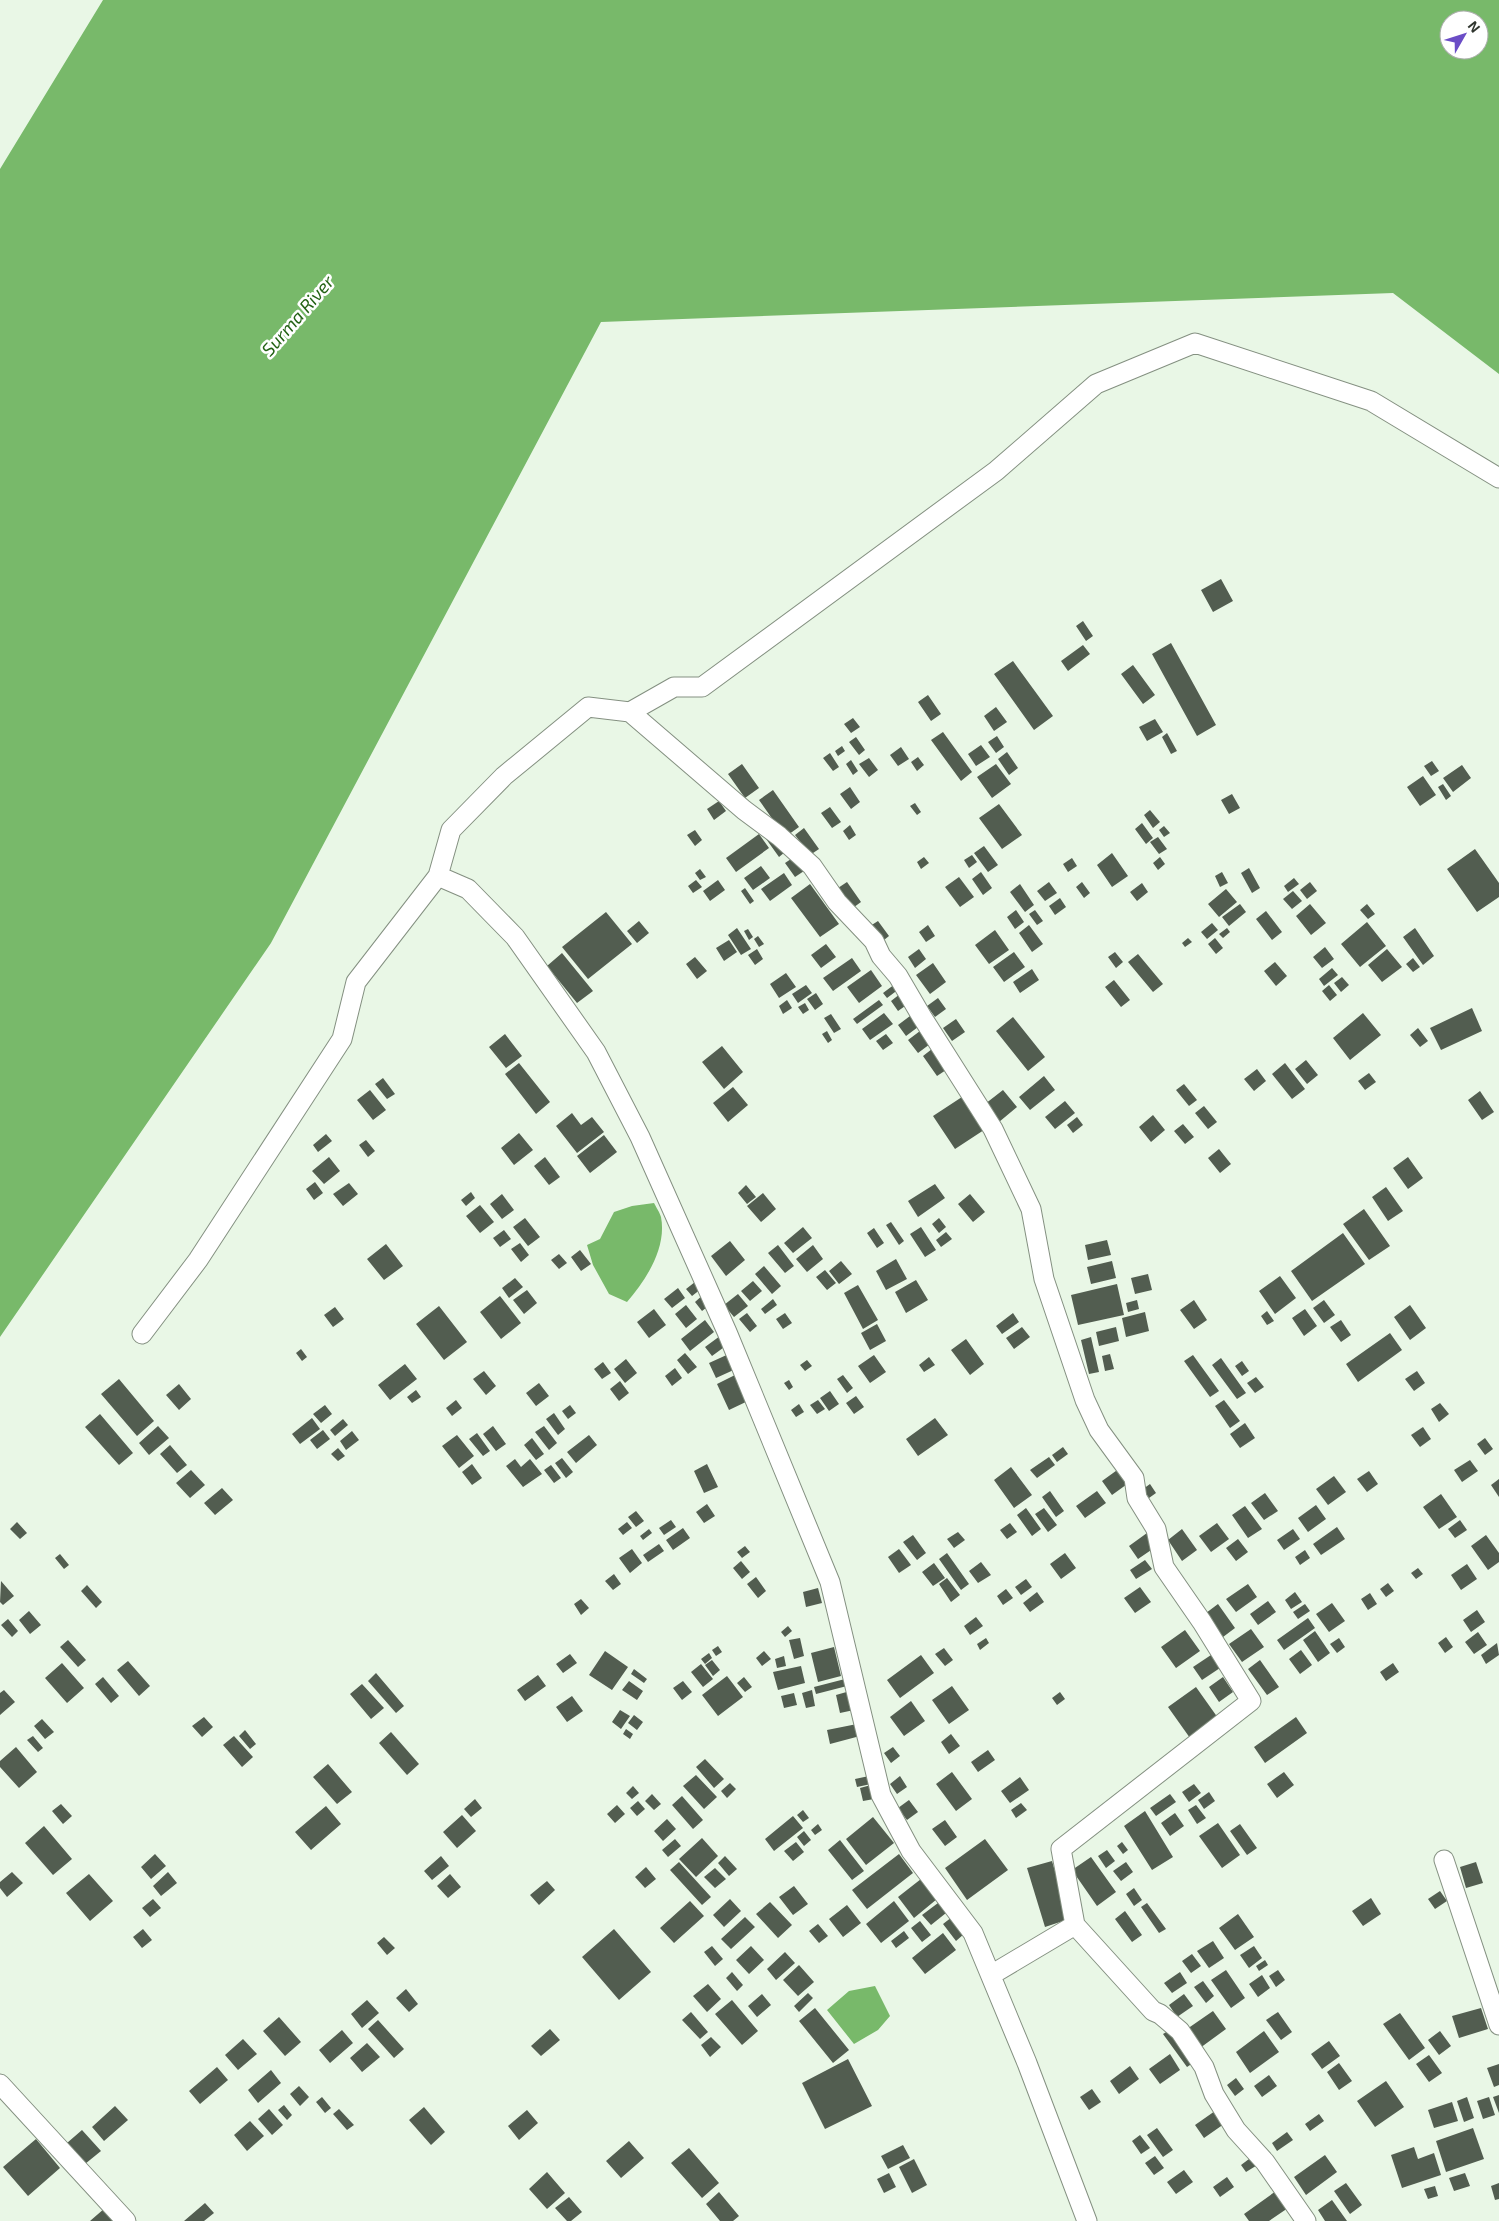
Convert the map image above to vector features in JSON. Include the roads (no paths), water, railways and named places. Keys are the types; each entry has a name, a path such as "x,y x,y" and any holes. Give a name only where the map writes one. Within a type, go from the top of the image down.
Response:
{"street":[{"path":"630,712 674,687 702,686 996,471 1096,384 1195,343 1371,401 1499,478"},
{"path":"142,1334 198,1260 342,1039 356,982 438,876 451,830 504,776 588,707 630,712 744,810 779,836 812,866 837,902 874,941 881,956 898,976 993,1129 1031,1209 1044,1279 1085,1400 1099,1430 1134,1478 1137,1498 1156,1529 1164,1567 1202,1622 1251,1701 1061,1849 1076,1925 1153,2011 1160,2014 1180,2031 1204,2067 1214,2094 1236,2130 1265,2162 1306,2221"},
{"path":"438,876 468,889 515,937 596,1052 640,1137 727,1332 830,1582 882,1795 911,1851 974,1934 1027,2063 1087,2221"},
{"path":"1444,1860 1493,1981 1499,2025"},
{"path":"990,1975 1076,1925"},
{"path":"0,2084 126,2221"}],"water":[{"name":"Surma River","path":"103,0 1499,0 1499,374 1393,293 601,322 271,943 0,1337 0,169"},
{"path":"654,1203 661,1217 662,1229 658,1252 648,1274 627,1302 609,1294 593,1265 587,1245 600,1239 614,1212 632,1206"},
{"path":"875,1986 890,2016 878,2030 854,2044 827,2010 849,1991"}]}
